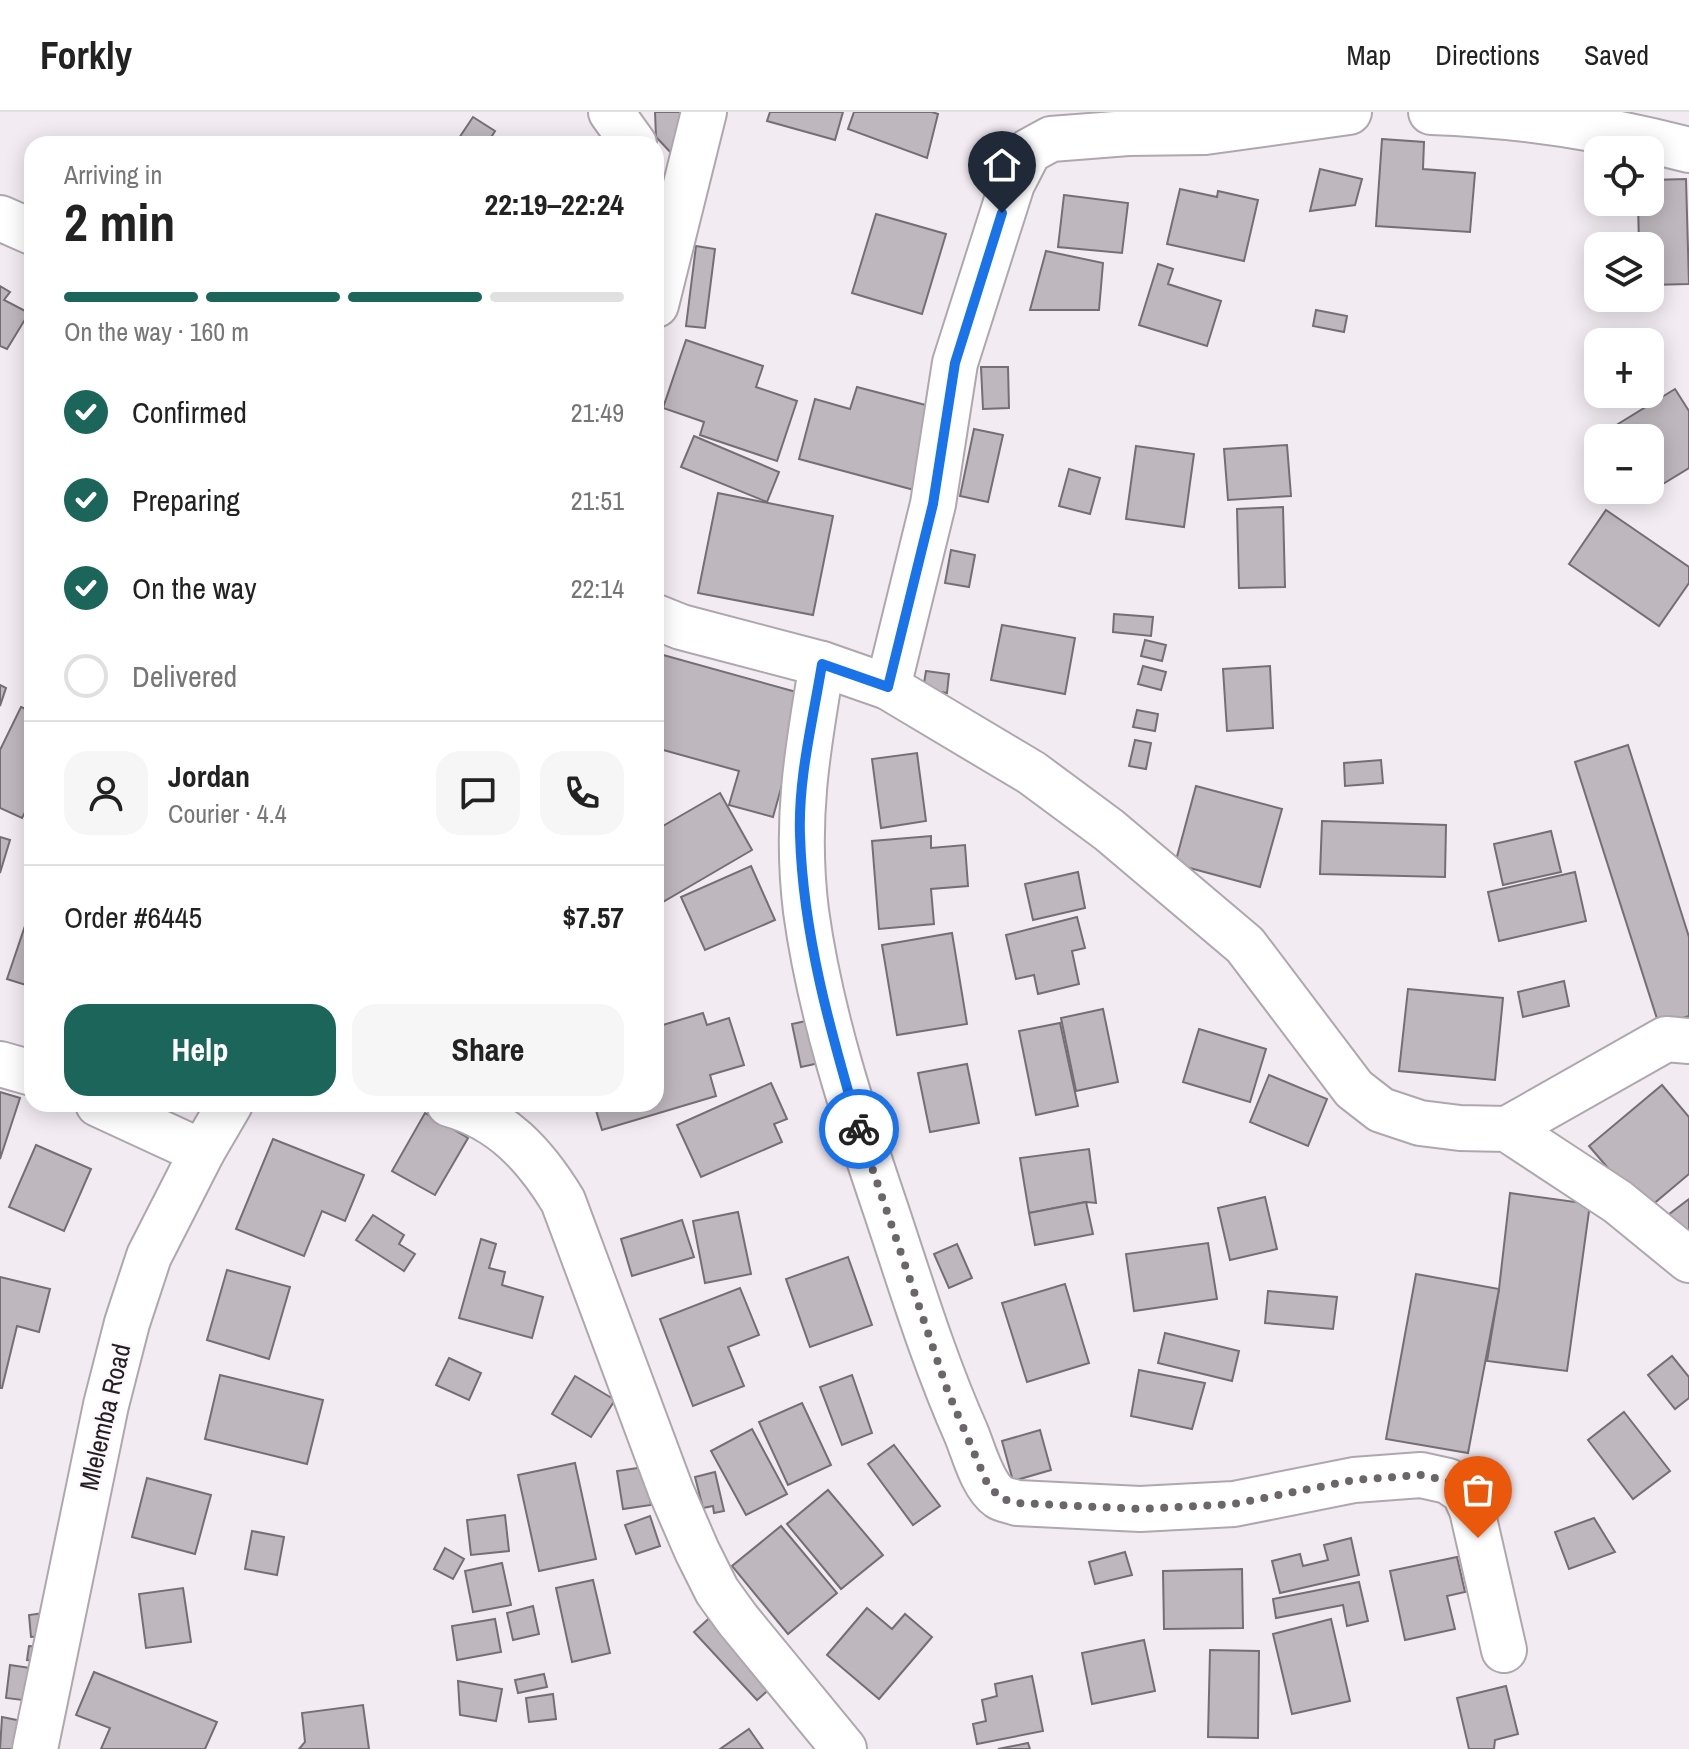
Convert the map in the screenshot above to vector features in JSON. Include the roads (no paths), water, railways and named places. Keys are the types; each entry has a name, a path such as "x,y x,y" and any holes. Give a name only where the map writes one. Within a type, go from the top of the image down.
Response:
{"street":[{"path":"611,112 628,136"},
{"path":"664,234 669,189 704,112"},
{"path":"888,687 933,504 955,363 1012,184 1029,151 1051,139 1128,133 1205,132 1349,112"},
{"path":"1431,112 1470,113 1587,128 1689,150"},
{"path":"0,218 24,228"},
{"path":"664,620 822,664 888,687 1032,773 1109,830 1245,945 1354,1089 1381,1110 1420,1123 1507,1129 1666,1039 1689,1041"},
{"path":"822,664 805,761 800,833 806,911 817,971 863,1144 948,1392 987,1483 1000,1498 1017,1503 1140,1509 1234,1504 1354,1480 1421,1475 1448,1481 1464,1492 1472,1510 1504,1650"},
{"path":"0,1064 24,1071"},
{"path":"115,1112 202,1152"},
{"name":"Mlelemba Road","path":"35,1749 106,1405 127,1323 149,1256 225,1112"},
{"path":"470,1112 488,1119 520,1142 548,1176 563,1201 671,1491 717,1591 844,1749"},
{"path":"1507,1129 1618,1202 1689,1260"}]}
